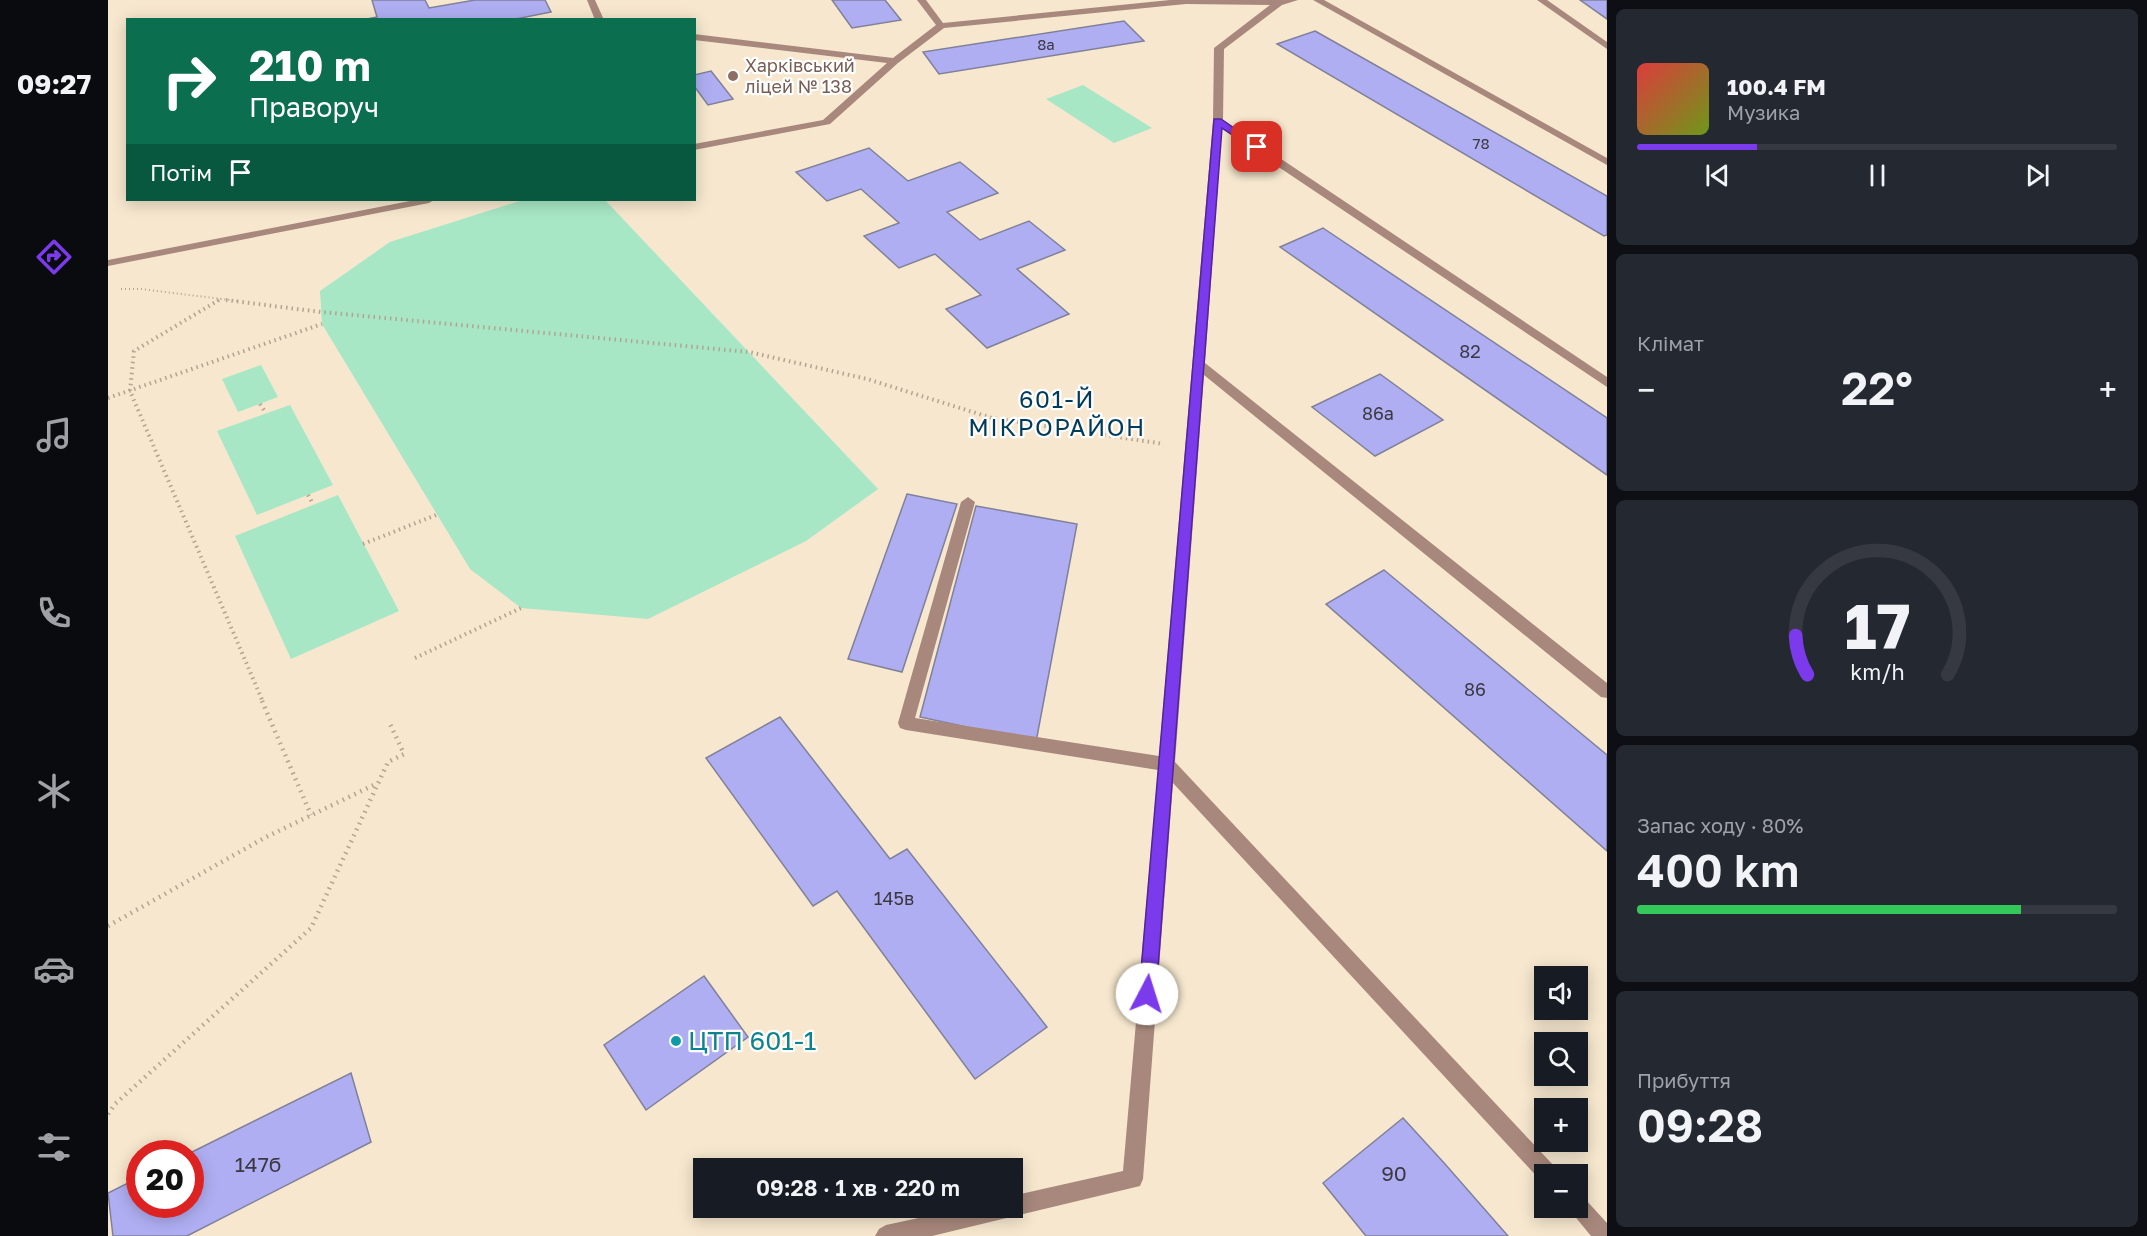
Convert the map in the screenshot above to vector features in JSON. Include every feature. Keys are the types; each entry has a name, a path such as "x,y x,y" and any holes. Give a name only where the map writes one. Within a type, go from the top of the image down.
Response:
{"lane":[{"path":"591,0 599,18"},
{"path":"921,0 941,26"},
{"path":"1317,0 1607,162"},
{"path":"1541,0 1607,46"},
{"path":"696,147 826,122 895,61 941,26 1186,1 1287,1"},
{"path":"1023,1204 1133,1179 1218,121 1219,48 1287,1"},
{"path":"696,37 895,61"},
{"path":"1218,121 1607,383"},
{"path":"108,263 424,201"},
{"path":"1198,364 1607,692"},
{"path":"968,502 906,723 1166,764 1539,1164"},
{"path":"1588,1217 1605,1236"},
{"path":"886,1236 964,1218"}],"path":[{"path":"119,289 141,289 321,312 749,352 867,379 992,418 1192,448"},
{"path":"221,299 134,351 130,391 311,815"},
{"path":"108,398 321,324"},
{"path":"261,404 266,413"},
{"path":"308,495 313,504"},
{"path":"363,544 436,515"},
{"path":"415,658 521,609"},
{"path":"108,1114 124,1096 311,928 388,762 404,754 390,724"},
{"path":"108,926 183,882 378,783"}],"green space":[{"path":"1083,85 1152,128 1114,143 1046,99"},
{"path":"520,201 606,201 878,489 806,541 648,619 521,608 470,569 322,324 320,291 390,242"},
{"path":"261,365 278,397 238,412 222,379"},
{"path":"290,405 333,485 257,515 217,431"},
{"path":"338,495 399,611 291,659 235,536"}],"building":[{"path":"372,0 425,0 429,8 475,0 545,0 551,12 521,18 372,18 377,17"},
{"path":"832,0 885,0 901,20 852,28"},
{"path":"1580,0 1607,0 1607,19"},
{"path":"1124,21 1144,41 939,74 923,52"},
{"path":"1315,31 1607,196 1607,235 1604,236 1277,44"},
{"path":"711,71 733,99 708,105 696,89 696,75"},
{"path":"869,148 908,181 960,162 998,193 947,212 980,240 1029,221 1065,250 1017,269 1069,314 987,348 946,309 981,295 935,254 899,268 864,236 899,223 861,189 827,201 796,172"},
{"path":"1323,228 1607,418 1607,475 1280,247"},
{"path":"1380,374 1443,420 1375,456 1312,407"},
{"path":"907,494 957,504 902,672 848,659"},
{"path":"976,506 1077,524 1036,742 920,717"},
{"path":"1384,570 1607,755 1607,851 1326,604"},
{"path":"780,717 890,859 907,849 1047,1027 975,1079 837,891 813,906 706,758"},
{"name":"ЦТП 601-1","path":"704,976 748,1037 646,1110 604,1045"},
{"path":"351,1073 371,1142 187,1236 113,1236 108,1193 126,1184 126,1218 204,1218 204,1146"},
{"path":"1403,1118 1508,1236 1366,1236 1323,1183"}],"place":[{"name":"Харківський ліцей № 138","path":"733,76"},
{"name":"ЦТП 601-1","path":"676,1041"}],"district":[{"name":"601-Й МІКРОРАЙОН","path":"1057,414"}],"route":[{"path":"1147,994 1218,121 1257,147"}]}
